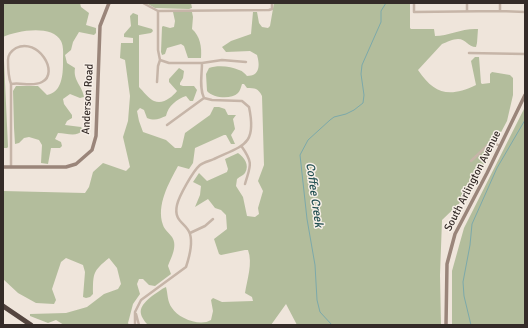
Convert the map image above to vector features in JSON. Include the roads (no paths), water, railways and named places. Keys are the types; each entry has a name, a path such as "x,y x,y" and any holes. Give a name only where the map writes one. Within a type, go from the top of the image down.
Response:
{"highway":[{"path":"3,306 31,325"}],"main road":[{"name":"Anderson Road","path":"3,167 66,167 76,164 92,150 96,136 100,26 109,3"},
{"name":"South Arlington Avenue","path":"446,325 447,264 455,234 525,95"}],"street":[{"path":"143,3 158,11 269,10 272,9 272,3"},
{"path":"414,3 414,12 525,12"},
{"path":"467,3 467,11"},
{"path":"500,3 500,11"},
{"path":"157,82 160,60 158,50 158,11"},
{"path":"11,84 41,83 48,74 46,60 32,46 18,47 12,50 8,56 8,78 11,84 11,166"},
{"path":"470,53 525,54"},
{"path":"160,60 169,63 202,63 222,60 246,62"},
{"path":"202,63 201,87 204,98"},
{"path":"167,125 204,98"},
{"path":"135,325 134,317 139,302 186,267 190,255 190,233 178,218 177,204 192,174 200,165 242,147 250,137 249,107 242,100 212,100 204,98"},
{"path":"470,161 489,144 494,143 500,146"},
{"path":"242,147 249,156 251,165 245,184"},
{"path":"190,233 205,226 213,219"},
{"path":"136,309 136,317 139,325"}],"waterway":[{"name":"Coffee Creek","path":"332,325 320,312 317,300 315,265 307,219 300,155 308,140 330,120 334,117 354,110 363,103 364,95 361,74 362,65 381,22 381,11 386,3"},
{"path":"471,325 464,296 463,282 470,245 472,224 497,168 525,120"}]}
